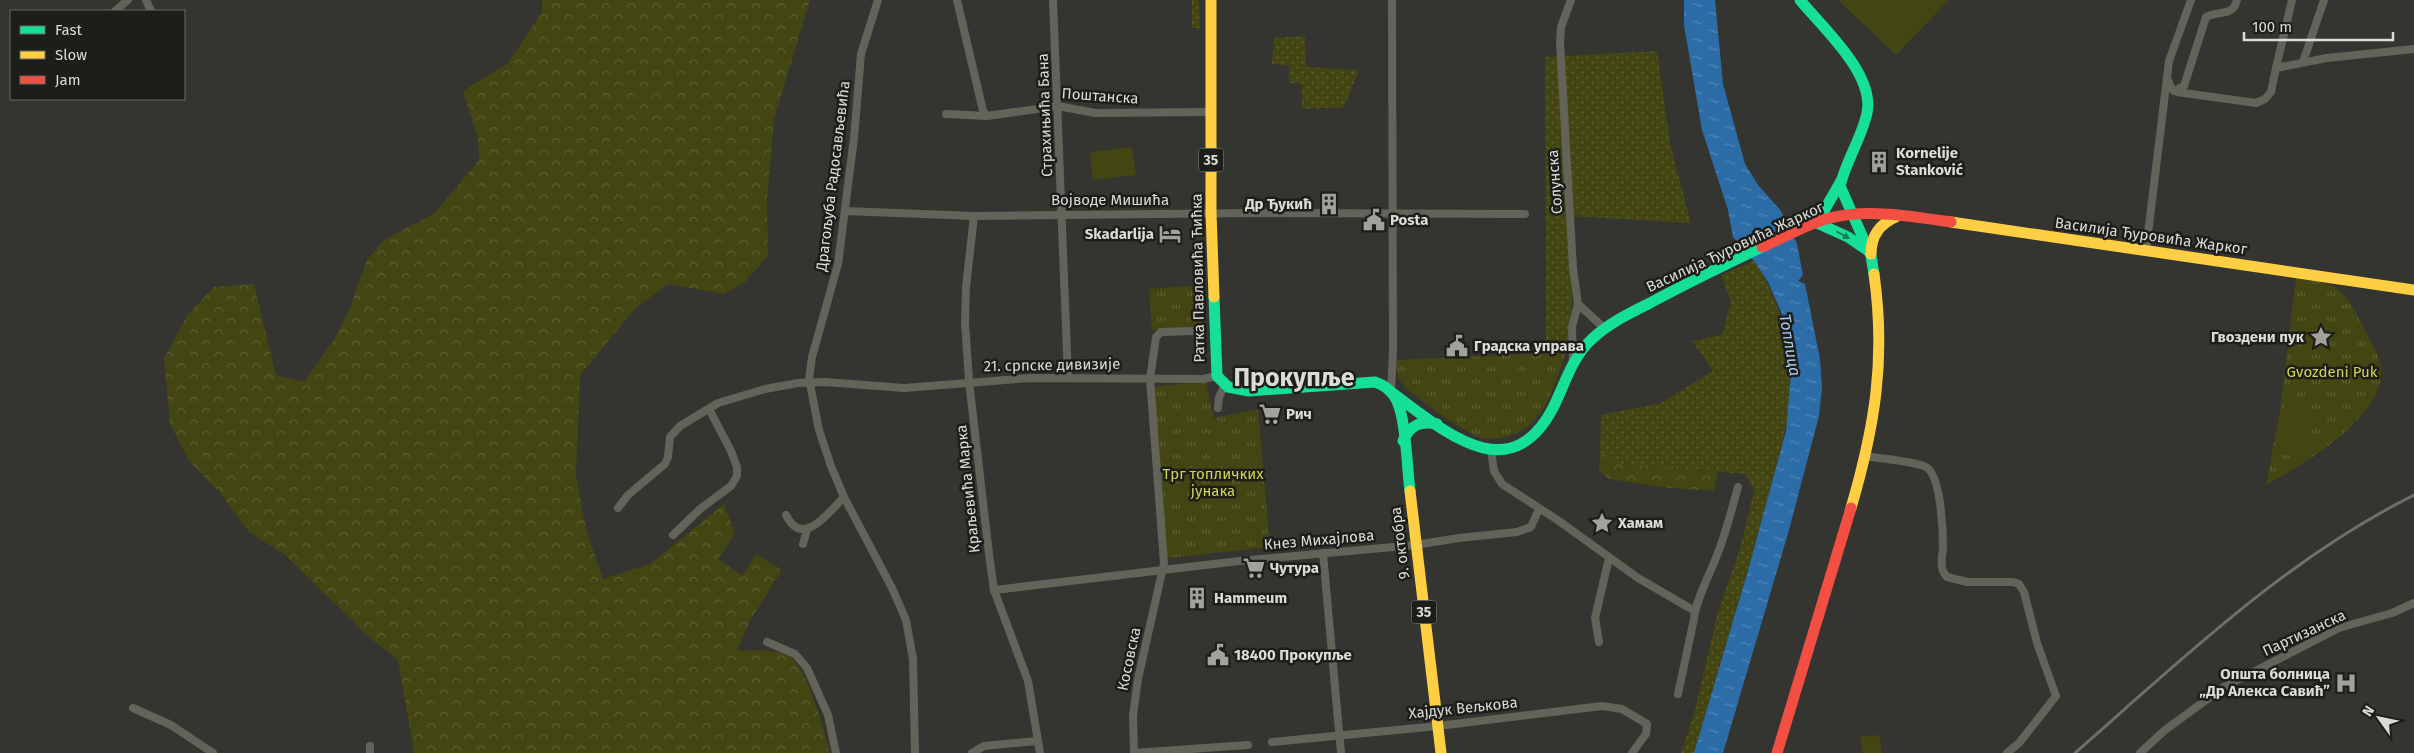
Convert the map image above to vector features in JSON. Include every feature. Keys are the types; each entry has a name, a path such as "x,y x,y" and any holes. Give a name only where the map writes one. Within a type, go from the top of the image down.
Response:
{"main road":[{"name":"Ратка Павловића Ћићка","path":"1211,0 1211,213 1217,376"},
{"path":"1800,0 1857,68 1867,93 1867,113 1841,180 1815,223 1848,237 1869,253"},
{"path":"1778,753 1866,456 1876,404 1879,358 1877,297 1869,253 1854,215 1842,193 1841,180"},
{"name":"Василија Ђуровића Жарког","path":"1391,392 1471,446 1491,450 1510,449 1523,444 1541,429 1550,415 1573,362 1586,344 1604,328 1706,273 1815,223 1854,215 1898,216 1941,220 2414,290"},
{"path":"1869,253 1871,242 1878,229 1898,216"},
{"path":"1217,376 1226,385 1237,390 1249,391 1371,382 1380,384 1391,392"},
{"name":"9. октобра","path":"1391,392 1398,404 1441,753"},
{"path":"1403,441 1410,428 1416,423 1423,421 1437,424"}],"street":[{"path":"116,10 128,0"},
{"name":"Драгољуба Радосављевића","path":"878,0 861,54 845,211 836,275 809,373 823,443 844,497 892,588 906,620 913,659 915,753"},
{"path":"957,0 983,111 987,116"},
{"name":"Страхињића Бана","path":"1053,0 1068,378"},
{"path":"1391,392 1393,351 1392,0"},
{"name":"Солунска","path":"1571,0 1563,20 1560,43 1573,268 1578,304 1572,327 1573,362"},
{"path":"2146,250 2170,60 2191,0"},
{"path":"2174,90 2184,86 2206,17 2228,13 2233,10 2237,0"},
{"path":"2167,77 2169,85 2174,90 2256,102 2265,99 2271,92 2292,0"},
{"path":"2303,62 2324,0"},
{"path":"2276,68 2303,62 2414,49"},
{"name":"Поштанска","path":"946,114 987,116 1058,106 1096,113 1212,112"},
{"name":"Војводе Мишића","path":"845,211 974,216 1211,213 1525,214"},
{"name":"Краљевића Марка","path":"974,216 965,304 969,381 994,590 1028,681 1040,753"},
{"path":"1578,304 1604,328"},
{"path":"1163,571 1164,554 1150,379 1158,334 1195,331"},
{"name":"21. српске дивизије","path":"618,508 628,496 665,464 672,434 685,423 709,408 744,394 798,383 837,382 904,388 1018,378 1203,379 1217,376"},
{"path":"1218,408 1219,398 1226,385"},
{"path":"674,535 700,509 731,486 737,476 737,467 731,450 709,408"},
{"path":"1491,450 1492,462 1498,478 1656,591 1693,610"},
{"path":"1866,456 1922,465 1932,471 1938,488 1943,539 1941,566 1944,574 1951,579 1962,582 2013,582 2018,584 2024,592 2037,643 2056,696 2019,743 2007,753"},
{"path":"1678,694 1694,619 1693,610 1704,590 1724,536 1738,486"},
{"path":"786,515 789,520 801,529 807,530 814,526 844,497"},
{"name":"Кнез Михајлова","path":"994,590 1415,545 1524,530 1530,527 1539,509"},
{"path":"803,544 807,530"},
{"path":"1323,554 1341,753"},
{"path":"1599,642 1595,618 1609,558"},
{"name":"Косовска","path":"1134,753 1133,716 1136,685 1163,571"},
{"name":"Партизанска","path":"2140,753 2194,708 2224,687 2339,628 2392,613 2414,603"},
{"path":"767,642 795,654 807,668 828,715 836,753"},
{"name":"Хајдук Вељкова","path":"1272,742 1339,734 1438,726 1602,706 1627,711 1644,720 1647,728 1632,753"},
{"path":"134,708 171,725 213,753"},
{"path":"972,753 984,746 1037,741"},
{"path":"1134,753 1248,745"}],"green space":[{"path":"542,0 810,0 774,119 767,200 768,256 745,282 724,294 668,284 635,309 580,375 576,475 586,530 603,579 650,564 724,504 735,534 718,559 742,576 756,554 782,570 751,619 737,650 781,653 795,661 814,700 830,753 414,753 398,660 369,637 285,555 249,532 220,493 189,461 170,424 164,359 188,314 214,287 254,284 276,375 304,382 334,340 351,305 367,260 384,240 435,213 479,160 478,139 463,91 508,63 542,12"},
{"path":"1192,0 1199,0 1200,28 1192,28"},
{"path":"1838,0 1949,0 1896,55"},
{"path":"1305,36 1306,67 1359,70 1344,107 1302,109 1302,84 1289,83 1289,66 1272,64 1274,38"},
{"path":"1657,51 1670,144 1691,223 1568,216 1572,305 1566,352 1546,353 1545,57"},
{"path":"1132,147 1136,175 1093,180 1090,152"},
{"path":"1754,261 1775,300 1789,356 1791,387 1787,421 1766,505 1694,753 1681,753 1694,714 1718,612 1740,549 1754,491 1746,474 1620,464 1600,452 1601,415 1661,403 1713,371 1692,341 1722,335 1731,302 1721,275"},
{"name":"Gvozdeni Puk","path":"2296,278 2330,285 2344,295 2356,313 2377,353 2380,363 2380,382 2372,401 2359,419 2341,436 2301,465 2266,485 2280,411"},
{"path":"1202,285 1204,326 1152,330 1149,289"},
{"path":"1566,352 1555,385 1539,415 1523,430 1509,436 1492,439 1475,436 1441,415 1409,390 1400,379 1396,360"},
{"name":"Трг топличких јунака","path":"1206,381 1214,418 1258,409 1270,547 1167,558 1153,387"},
{"path":"2285,399 2312,401 2309,456 2281,455"},
{"path":"1600,452 1620,464 1718,472 1714,491 1670,488 1609,479 1599,471"},
{"path":"1879,735 1882,753 1863,753 1860,737"}],"water":[{"name":"Топлица","path":"1684,0 1715,0 1723,84 1745,164 1758,185 1781,211 1797,244 1803,275 1798,281 1805,284 1820,359 1822,388 1819,416 1789,530 1723,753 1694,753 1749,567 1786,431 1791,373 1782,314 1768,282 1754,261 1733,237 1728,210 1702,130 1684,25"}],"railway":[{"path":"2075,753 2196,647 2279,580 2322,549 2414,495"}],"traffic: fast":[{"path":"1800,0 1845,52 1863,83 1867,98 1865,122 1840,186 1871,256 1874,274"},
{"path":"1841,181 1817,223 1848,237 1867,250"},
{"path":"1391,392 1432,422 1453,435 1475,445 1496,450 1516,446 1535,433 1553,408 1579,354 1599,333 1627,315 1762,247"},
{"path":"1214,297 1217,376 1228,387 1249,391 1375,382 1390,390 1396,399 1402,418 1410,491"},
{"path":"1403,441 1409,431 1416,425 1426,423 1437,424"}],"traffic: slow":[{"path":"1211,0 1211,213 1214,297"},
{"path":"1871,254 1874,236 1877,231 1885,223 1896,217"},
{"path":"1951,222 2414,290"},
{"path":"1851,508 1866,449 1876,392 1879,335 1874,274"},
{"path":"1410,491 1441,753"}],"traffic: jam":[{"path":"1762,247 1826,219 1856,214 1888,214 1951,222"},
{"path":"1777,753 1851,508"}],"place":[{"name":"Kornelije Stanković","path":"1879,162"},
{"name":"Др Ђукић","path":"1329,204"},
{"name":"Posta","path":"1374,220"},
{"name":"Skadarlija","path":"1170,234"},
{"name":"Гвоздени пук","path":"2321,337"},
{"name":"Градска управа","path":"1457,346"},
{"name":"Рич","path":"1270,414"},
{"name":"Хамам","path":"1602,523"},
{"name":"Чутура","path":"1254,568"},
{"name":"Hammeum","path":"1197,598"},
{"name":"18400 Прокупље","path":"1218,655"},
{"name":"Општа болница „Др Алекса Савић”","path":"2346,683"}],"district":[{"name":"Прокупље","path":"1294,378"}]}
